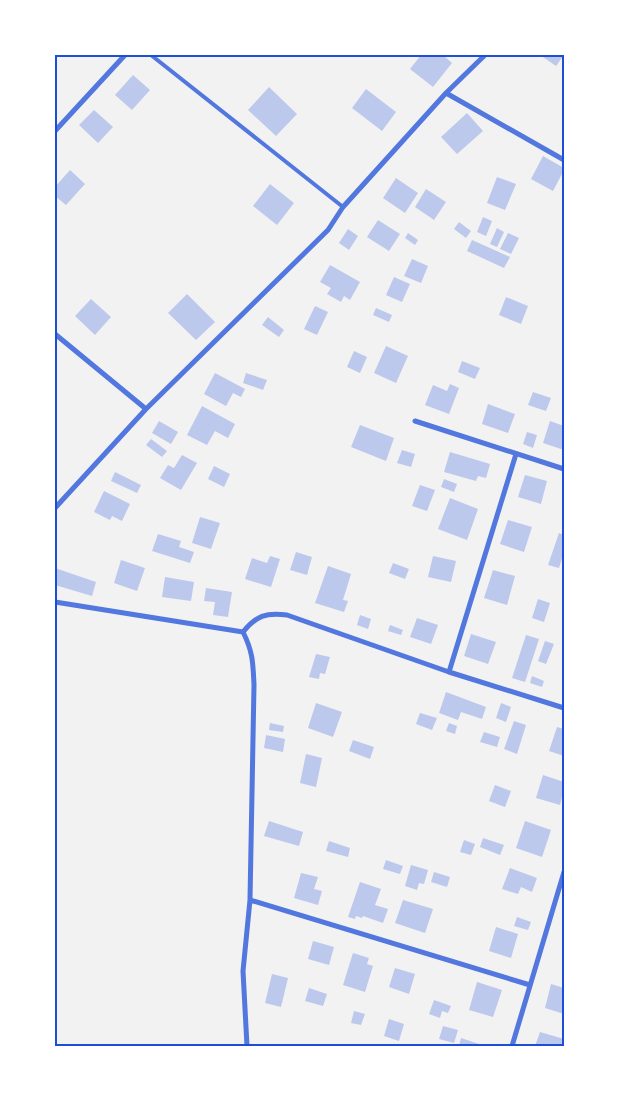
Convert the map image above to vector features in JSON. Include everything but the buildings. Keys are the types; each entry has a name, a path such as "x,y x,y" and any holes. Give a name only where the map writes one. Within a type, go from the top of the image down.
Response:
{"street":[{"path":"55,131 124,55"},
{"path":"55,508 146,409 328,230 343,207 446,93 485,55"},
{"path":"446,93 564,160"},
{"path":"55,334 146,409"},
{"path":"415,421 564,469"},
{"path":"448,672 516,454"},
{"path":"55,602 242,632"},
{"path":"242,632 258,617 276,614 286,615 448,672 564,708"},
{"path":"242,632 250,647 254,685 250,900 242,971 247,1046"},
{"path":"512,1046 564,872"},
{"path":"250,900 530,984"}],"lane":[{"path":"151,55 343,207"}]}
